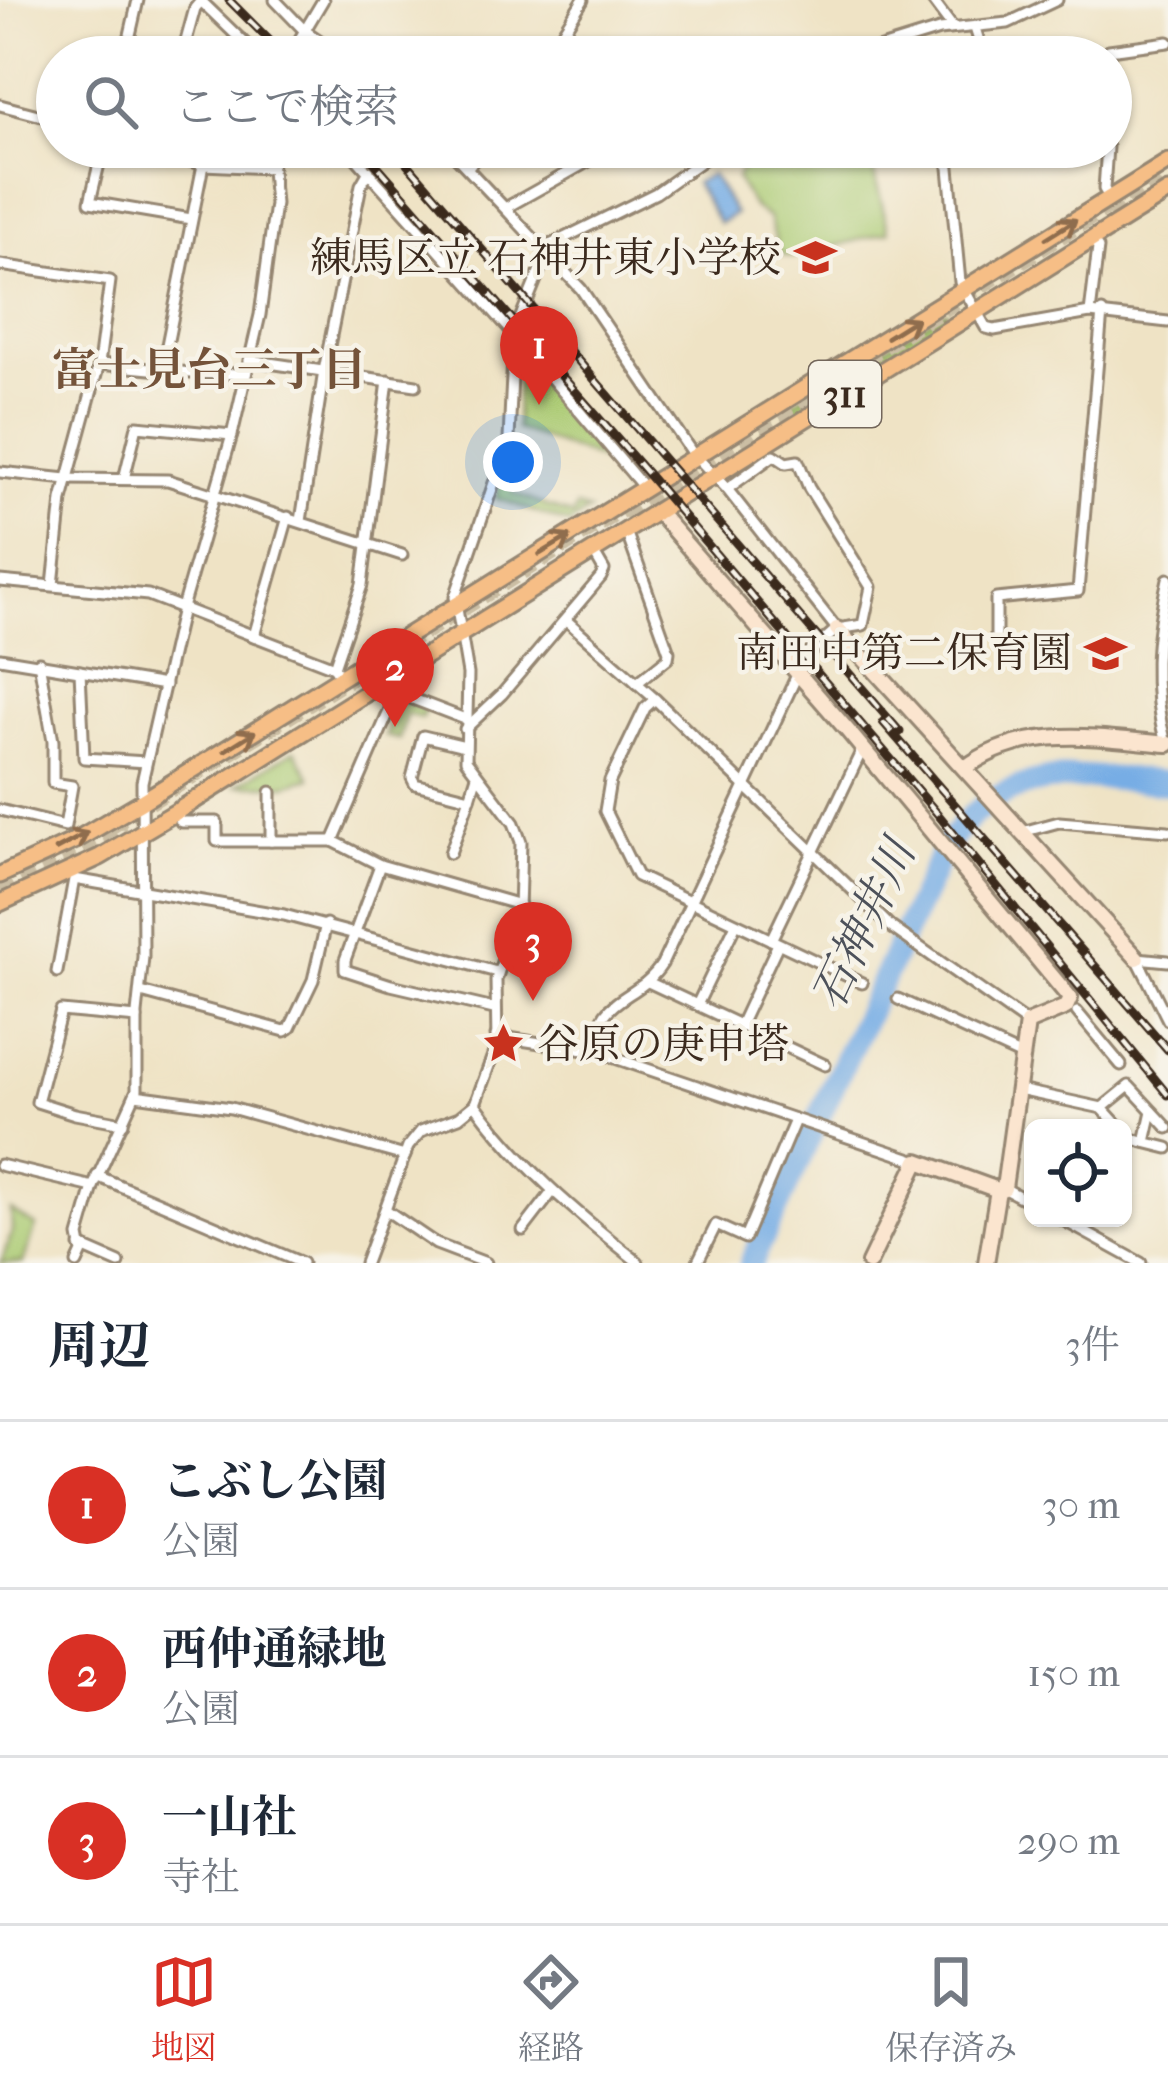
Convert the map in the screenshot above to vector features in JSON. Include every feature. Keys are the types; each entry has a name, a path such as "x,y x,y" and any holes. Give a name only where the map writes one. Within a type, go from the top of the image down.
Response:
{"main road":[{"path":"0,875 76,840 141,802 337,673 455,606 1168,162"},
{"name":"311","path":"657,511 1168,192"},
{"path":"0,903 71,876 391,687 459,635 657,511"}],"street":[{"path":"130,36 138,0"},
{"path":"187,36 200,0 237,36"},
{"path":"275,0 313,36"},
{"path":"301,36 323,0"},
{"path":"560,36 583,0"},
{"path":"932,0 953,28"},
{"path":"927,36 953,28 1008,23 1057,0"},
{"path":"975,28 977,36"},
{"path":"1132,47 1168,42"},
{"path":"0,105 36,114"},
{"path":"98,168 90,202 191,219"},
{"path":"162,370 201,168"},
{"path":"77,1263 79,1236 95,1182 135,1095 140,1064 140,834 146,762 260,315 274,204 272,168"},
{"path":"366,168 644,489"},
{"path":"469,168 581,289 696,456 837,628 1137,958 1168,1019"},
{"path":"507,207 577,168"},
{"path":"365,1263 405,1156 421,1131 459,1117 476,1104 496,1036 497,972 520,904 521,842 516,828 466,760 468,674 455,606 461,574 508,439 514,334 550,245 656,193 691,168"},
{"path":"949,168 962,291 986,328 1096,313 1168,322"},
{"path":"1106,168 1104,189 1110,199"},
{"path":"301,521 324,371 362,184 369,171"},
{"path":"996,635 997,599 1078,591 1096,313 1098,248 1092,239"},
{"path":"0,265 110,280 99,364 57,532 53,585"},
{"path":"249,359 416,385"},
{"path":"99,364 246,374"},
{"path":"0,580 148,595 337,673 357,608 369,544 388,380"},
{"path":"124,479 137,426 232,435"},
{"path":"597,1052 597,1032 608,1007 649,982 662,964 796,670 837,628 863,625 872,590 809,488 800,463 786,463 775,455 727,489"},
{"path":"0,472 67,479 168,480 402,555"},
{"path":"657,511 863,748 1070,998 1066,1007 1027,1024"},
{"path":"254,636 289,517"},
{"path":"626,530 669,652 668,658 637,683"},
{"path":"465,724 502,694 604,570 593,551"},
{"path":"964,768 1008,746 1044,736 1167,744 1154,684 1168,579"},
{"path":"566,620 655,699 891,927 1027,1024"},
{"path":"0,658 165,685"},
{"path":"0,810 65,826 72,786 53,783 52,741 39,662"},
{"path":"80,671 84,758 146,762"},
{"path":"333,841 391,687 465,724"},
{"path":"655,699 645,708 610,781 605,811 637,876 862,983"},
{"path":"465,746 423,736 412,778 415,784 470,799"},
{"path":"740,1025 812,853 863,748"},
{"path":"450,853 477,776"},
{"path":"271,792 271,841"},
{"path":"176,812 181,822 217,822 217,841 333,841 380,866 520,904"},
{"path":"1022,832 1059,822 1168,831"},
{"path":"380,866 344,960 345,970 391,986 494,1009"},
{"path":"57,972 71,876 326,924 497,972"},
{"path":"141,992 285,1031 313,980 326,924"},
{"path":"697,1005 736,924"},
{"path":"1137,958 1168,961"},
{"path":"649,982 825,1065"},
{"path":"898,998 1024,1057"},
{"path":"123,1123 37,1102 61,1011 137,1018"},
{"path":"1077,1012 1121,1065"},
{"path":"986,1263 1027,1024"},
{"path":"496,1036 597,1052 1024,1200"},
{"path":"1102,1108 1129,1086 1168,1128"},
{"path":"1019,1090 1102,1108 1112,1119"},
{"path":"135,1095 231,1108 405,1156"},
{"path":"476,1104 553,1191 638,1262"},
{"path":"1144,1142 1152,1111"},
{"path":"697,1263 716,1226 745,1238 797,1120"},
{"path":"1132,1135 1168,1148"},
{"path":"869,1263 918,1161"},
{"path":"0,1165 95,1182 302,1263"},
{"path":"523,1230 553,1191"},
{"path":"386,1210 436,1244 486,1263"},
{"path":"1075,1227 1141,1263"},
{"path":"80,1246 118,1263"}],"green space":[{"path":"742,168 873,168 889,232 792,257 780,254 769,218 754,208 736,178"},
{"path":"946,311 952,321 798,414 792,403"},
{"path":"524,361 608,462 516,429 517,363"},
{"path":"501,479 514,484 512,493 573,516 577,507 589,511 569,524 496,498"},
{"path":"404,701 425,709 422,718 406,714 399,739 385,736 398,704"},
{"path":"295,750 311,778 285,785 237,785"},
{"path":"11,1211 36,1226 23,1263 1,1263 12,1231"}],"water":[{"path":"711,174 735,214 719,223 695,183"}],"waterway":[{"name":"石神井川","path":"751,1263 942,852 964,823 988,803 1042,781 1101,778 1168,783"}],"tunnel":[{"path":"1110,217 1168,180"},
{"path":"865,359 1115,203"},
{"path":"626,519 881,360"},
{"path":"111,827 631,505"},
{"path":"0,891 127,830"}],"railway":[{"path":"229,0 265,36"},
{"path":"379,168 936,812 1168,1095"},
{"path":"411,168 900,732"},
{"path":"883,722 1168,1050"}],"place":[{"name":"練馬区立 石神井東小学校","path":"815,258"},
{"name":"こぶし公園","path":"539,405"},
{"name":"南田中第二保育園","path":"1106,653"},
{"name":"西仲通緑地","path":"395,727"},
{"name":"一山社","path":"533,1001"},
{"name":"谷原の庚申塔","path":"503,1044"}],"district":[{"name":"富士見台三丁目","path":"209,370"}]}
